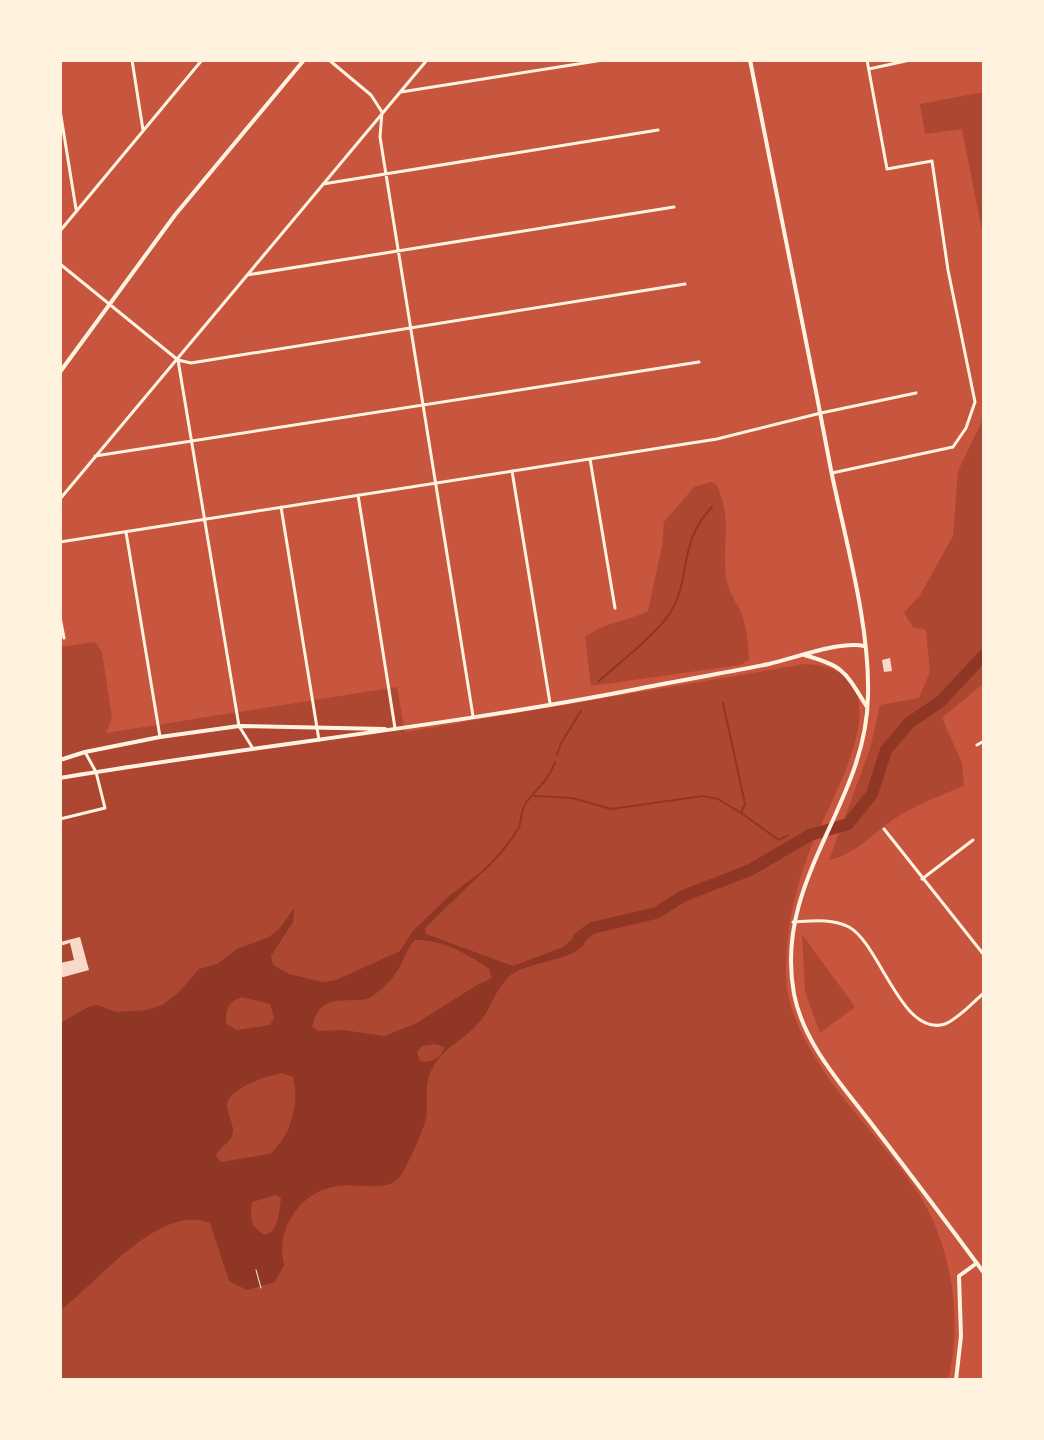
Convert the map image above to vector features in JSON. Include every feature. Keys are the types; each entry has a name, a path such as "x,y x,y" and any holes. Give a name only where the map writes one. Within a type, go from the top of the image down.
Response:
{"street":[{"path":"132,60 143,130"},
{"path":"60,231 202,60"},
{"path":"60,372 183,204 304,60"},
{"path":"329,60 371,95 382,112 380,137 473,716"},
{"path":"60,499 427,60"},
{"path":"401,92 603,60"},
{"path":"750,60 858,599 869,691 863,744 856,767 804,887 793,922 790,959 795,996 817,1051 984,1273"},
{"path":"832,473 953,447 966,428 975,402 948,270 932,161 887,169 867,60"},
{"path":"869,69 910,60"},
{"path":"60,110 76,211"},
{"path":"323,184 658,130"},
{"path":"247,275 674,207"},
{"path":"60,264 178,360 191,363 685,284"},
{"path":"178,360 239,726 252,748"},
{"path":"95,456 699,362"},
{"path":"60,542 717,439 916,393"},
{"path":"590,459 615,608"},
{"path":"512,471 550,703"},
{"path":"358,495 395,729"},
{"path":"281,507 319,741"},
{"path":"126,532 160,737"},
{"path":"60,617 64,638"},
{"path":"60,778 395,729 772,663 801,654 857,644 864,646"},
{"path":"801,654 828,661 844,670 868,707"},
{"path":"60,758 160,737 239,726 395,729"},
{"path":"977,745 984,741"},
{"path":"60,819 105,808 96,772 85,752"},
{"path":"884,829 984,955"},
{"path":"922,879 973,840"},
{"path":"793,922 835,921 851,928 863,939 908,1010 919,1021 934,1025 946,1023 984,993"},
{"path":"956,1380 961,1336 959,1276 977,1263"}],"path":[{"path":"256,1270 261,1288"}],"shaded area":[{"path":"984,92 984,241 962,129 925,134 920,104"},
{"path":"984,417 984,683 942,718 962,763 964,786 911,809 856,848 829,860 870,749 880,705 919,698 930,672 926,630 913,627 904,613 920,595 953,536 958,471"},
{"path":"711,482 716,484 724,508 726,576 744,622 749,660 740,665 591,686 585,637 600,628 648,611 664,522 694,487"},
{"path":"95,642 102,652 112,718 106,733 397,687 405,732 805,664 838,672 855,689 859,714 855,743 798,886 787,947 786,979 790,1005 818,1062 896,1162 930,1214 946,1259 954,1309 948,1380 60,1380 60,647"},
{"path":"491,864 425,928 426,934 513,966 563,947 590,925 592,931 575,952 511,975 482,1019 436,1063 427,1084 424,1125 398,1179 386,1185 338,1186 312,1195 293,1214 287,1226 282,1251 284,1265 275,1282 247,1290 229,1281 210,1223 191,1219 170,1224 129,1249 60,1310 60,1023 90,1006 97,1005 116,1012 147,1010 162,1005 178,993 199,969 217,964 237,949 269,937 280,928 294,908 293,922 271,956 273,965 289,974 323,982 336,980 400,951 413,931 449,896","holes":["415,940 454,948 489,969 492,978 415,1024 384,1036 343,1030 318,1031 312,1027 317,1014 331,1002 373,996 397,972","242,997 270,1004 274,1018 270,1025 237,1030 226,1024 228,1007","435,1044 444,1047 439,1057 424,1062 420,1061 417,1052 422,1046","282,1073 293,1077 294,1108 283,1138 270,1154 221,1162 216,1156 233,1131 227,1106 229,1100 240,1088","276,1195 281,1198 278,1220 270,1233 265,1235 260,1232 251,1217 252,1202"]},
{"path":"802,934 855,1007 820,1033 805,992"}],"building":[{"path":"890,658 892,671 884,672 882,660"},
{"path":"80,937 89,970 60,978 60,963 74,960 70,943 60,946 60,942"}],"waterway":[{"path":"599,681 645,641 668,616 676,602 693,535 712,507"},
{"path":"579,938 592,928 656,913 683,896 750,870 810,835 848,824 872,794 886,750 909,723 941,701 984,655"},
{"path":"534,796 572,798 611,809 703,796 718,799 741,813 745,804 723,703"},
{"path":"557,755 581,711"},
{"path":"482,872 515,833 524,806 546,779 555,762"},
{"path":"741,813 779,840 788,835"}]}
